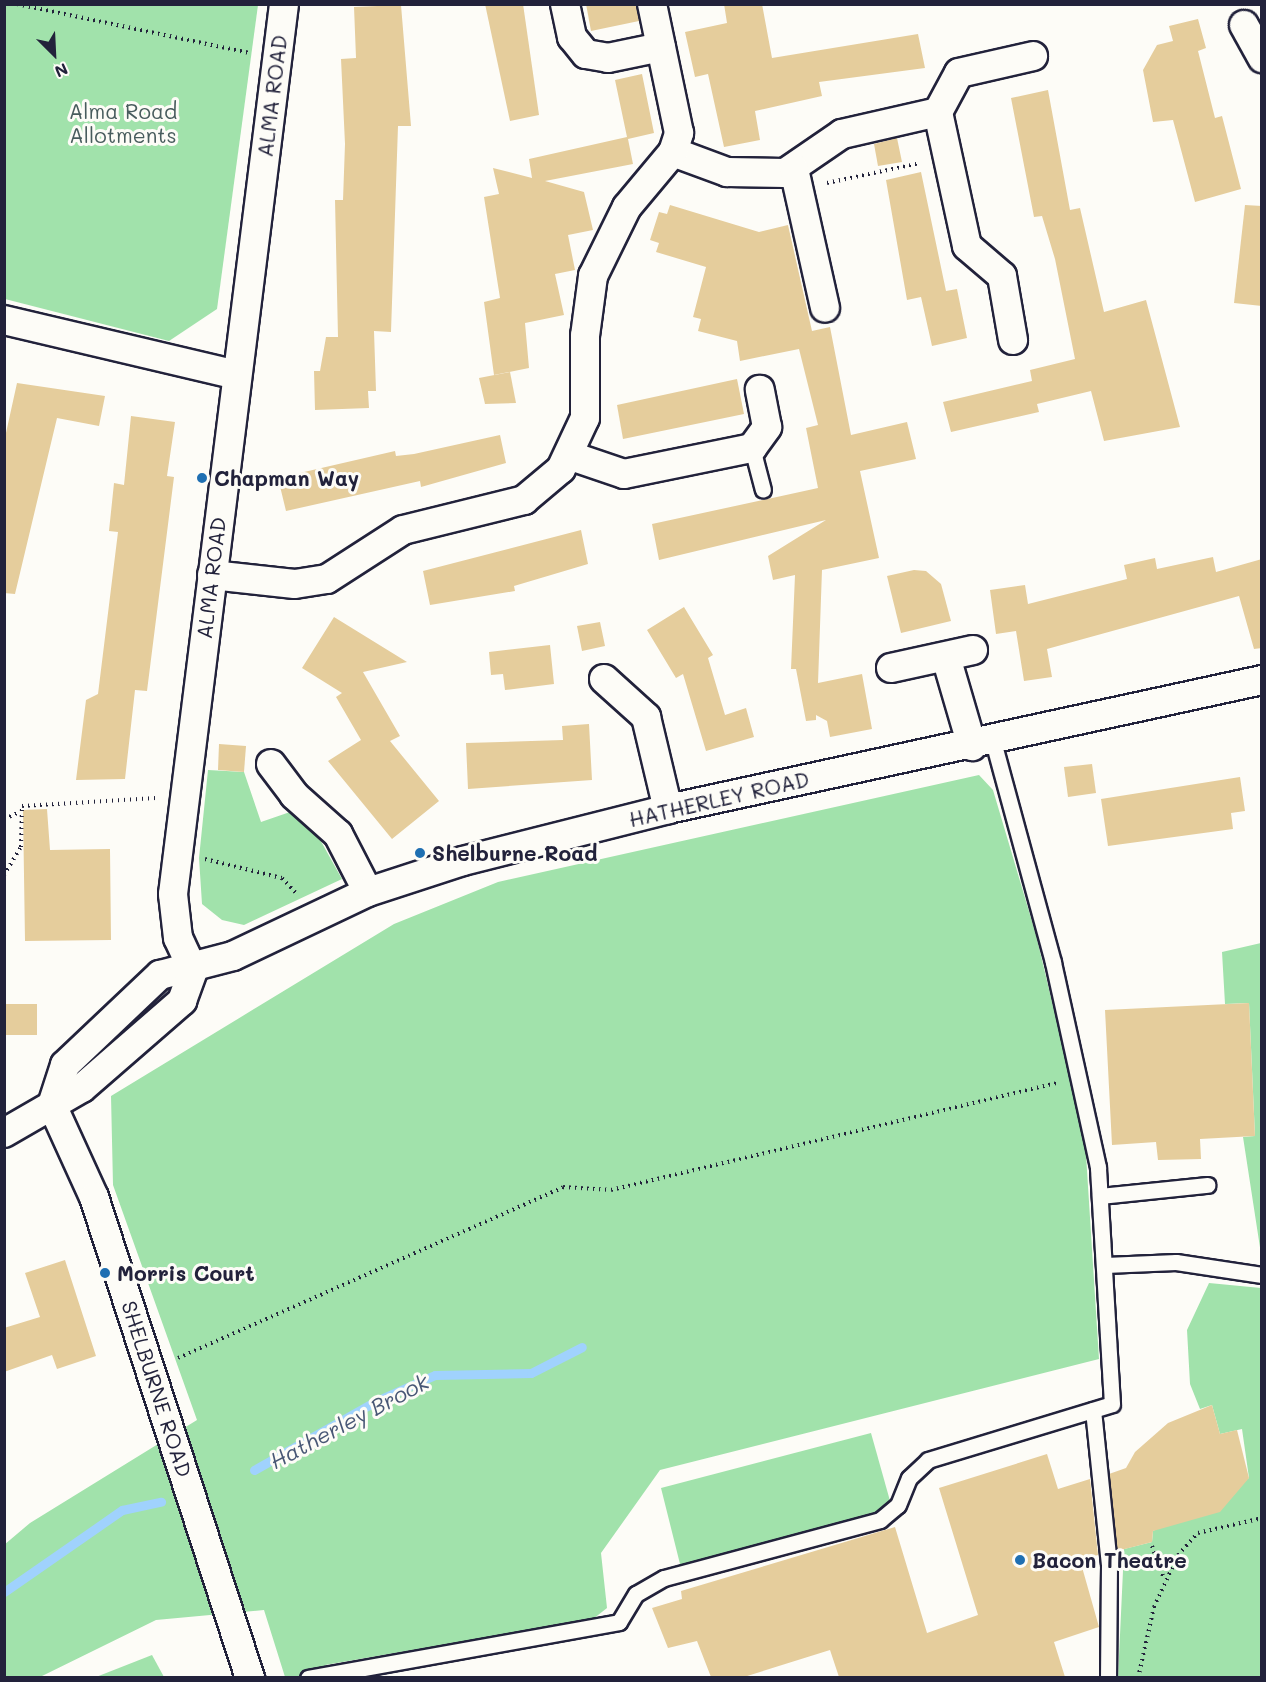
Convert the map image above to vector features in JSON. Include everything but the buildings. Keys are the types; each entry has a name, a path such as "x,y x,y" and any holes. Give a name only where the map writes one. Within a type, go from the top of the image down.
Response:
{"street":[{"name":"ALMA ROAD","path":"194,970 174,916 178,853 284,4"},
{"path":"565,4 572,37 586,54 608,58 661,47"},
{"path":"212,575 295,584 327,579 403,530 524,500 571,456 585,418 585,336 593,276 627,207 673,152 679,121 652,4"},
{"path":"1244,26 1262,58"},
{"path":"1013,340 1002,276 967,246 938,112 959,73 1033,56"},
{"path":"797,179 842,134 938,112"},
{"path":"673,152 740,174 797,179"},
{"path":"797,179 825,308"},
{"path":"4,320 236,375"},
{"path":"571,456 624,474 752,448 767,427 760,390"},
{"path":"891,668 959,654 982,744"},
{"path":"604,679 646,717 668,809"},
{"name":"HATHERLEY ROAD","path":"194,970 368,892 463,861 668,809 982,744 1262,680"},
{"path":"270,764 294,795 338,834 368,892"},
{"path":"4,1133 82,1088 182,1001 194,970"},
{"name":"SHELBURNE ROAD","path":"52,1105 82,1164 250,1677"}],"lane":[{"path":"752,448 763,490"},
{"path":"308,1677 619,1622 636,1594 664,1578 880,1521 898,1506 909,1478 928,1460 1112,1404 1100,1196 1078,1078 982,744"},
{"path":"1100,1196 1207,1185"},
{"path":"1105,1265 1176,1262 1262,1275"},
{"path":"1093,1410 1108,1565 1108,1677"}],"path":[{"path":"17,4 277,58"},
{"path":"797,179 947,157"},
{"path":"4,875 21,847 20,812 22,806 184,796"},
{"path":"4,819 20,812"},
{"path":"178,853 282,878 309,919"},
{"path":"151,1371 563,1187 611,1190 1078,1078"},
{"path":"1138,1677 1164,1580 1198,1533 1262,1518"},
{"path":"1152,1546 1164,1580"}],"green space":[{"name":"Alma Road Allotments","path":"4,5 258,5 217,309 169,341 5,299"},
{"path":"208,770 244,772 261,822 290,812 313,827 342,879 244,925 222,920 202,904 199,858"},
{"path":"979,775 993,790 1036,935 1085,1139 1099,1359 660,1470 601,1553 607,1608 593,1619 325,1665 327,1677 285,1677 264,1610 156,1620 40,1677 5,1677 4,1545 30,1523 197,1420 113,1185 111,1096 394,924 498,882"},
{"path":"1261,943 1261,1254 1243,1137 1255,1136 1249,1003 1225,1004 1222,952"},
{"path":"1209,1283 1261,1288 1261,1677 1118,1678 1124,1549 1152,1542 1153,1531 1249,1478 1242,1429 1220,1434 1212,1405 1200,1409 1190,1384 1187,1330"},
{"path":"871,1433 892,1508 681,1568 661,1488"},
{"path":"152,1655 164,1677 96,1677"}],"waterway":[{"name":"Hatherley Brook","path":"254,1470 376,1401 435,1375 531,1373 582,1347"},
{"name":"Hatherley Brook","path":"4,1592 122,1510 161,1502"}],"place":[{"name":"Chapman Way","path":"202,478"},
{"name":"Shelburne Road","path":"420,853"},
{"name":"Morris Court","path":"105,1273"},
{"name":"Bacon Theatre","path":"1020,1560"}]}
